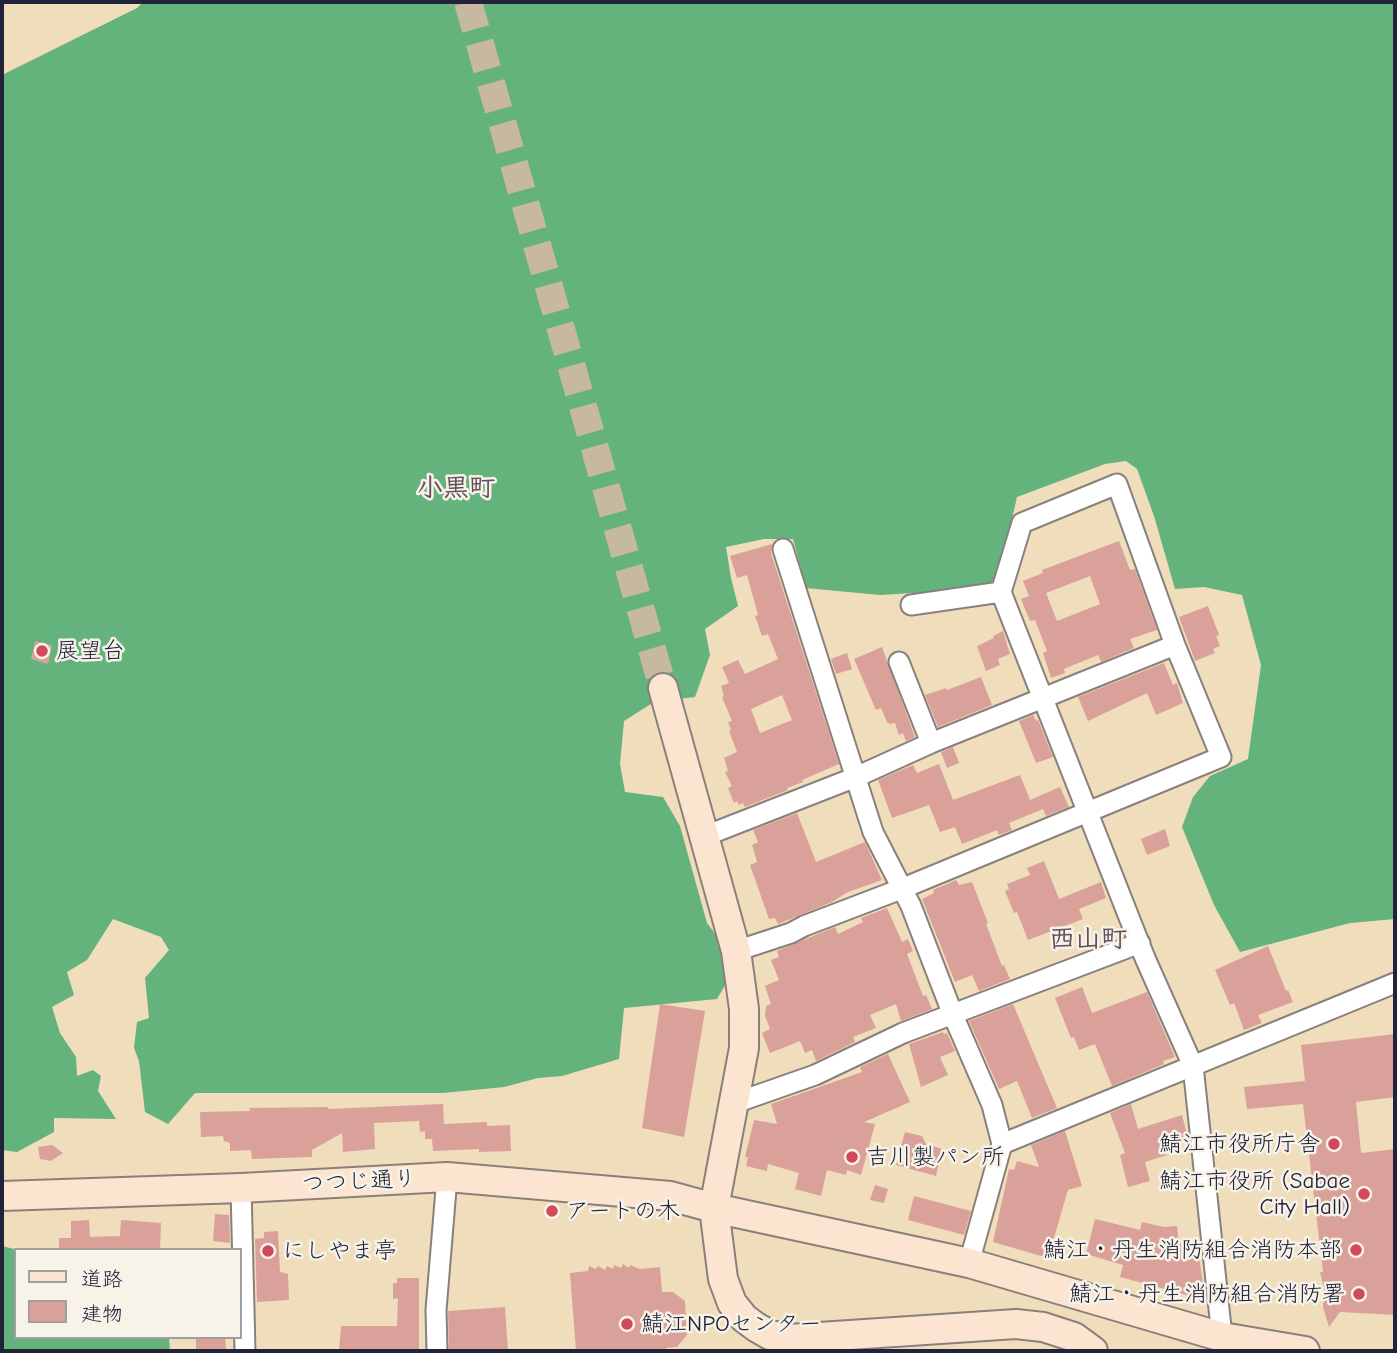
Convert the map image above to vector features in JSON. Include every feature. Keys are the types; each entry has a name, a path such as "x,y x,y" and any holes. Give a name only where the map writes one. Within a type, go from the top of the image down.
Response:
{"street":[{"path":"736,951 791,933 804,926 901,889 1088,811 1221,757 1175,645 1117,484 1023,523 1001,592 1042,698 1088,811 1140,943 1193,1066 1222,1337"},
{"path":"783,549 873,832 911,906 953,1015 992,1105 1002,1144 969,1263"},
{"path":"911,605 1001,592"},
{"path":"705,836 856,777 931,743 1175,645"},
{"path":"900,662 931,743"},
{"path":"663,688 736,951 744,1009 744,1048 714,1208 723,1279 732,1303 744,1318 770,1335 789,1339 1016,1324 1043,1327 1074,1337 1093,1351"},
{"path":"735,1103 816,1075 903,1033 1140,943"},
{"path":"1002,1144 1242,1048 1395,983"},
{"path":"437,1351 436,1310 447,1177"},
{"name":"つつじ通り","path":"2,1196 241,1188 447,1177 670,1196 969,1263 1222,1337 1305,1351"},
{"path":"241,1188 245,1351"}],"green space":[{"path":"143,2 1395,2 1395,919 1350,923 1240,952 1214,905 1182,827 1193,797 1210,776 1248,759 1261,665 1242,595 1204,587 1175,589 1137,469 1126,461 1105,464 1017,497 996,588 880,595 806,588 793,539 764,539 726,547 738,606 705,629 710,655 695,697 654,702 624,721 620,764 625,792 663,797 680,826 707,923 723,944 727,982 717,999 624,1008 619,1059 562,1076 538,1078 504,1087 443,1093 195,1093 168,1124 145,1112 139,1061 134,1048 137,1022 149,1018 145,978 169,950 161,937 113,919 87,960 67,972 74,995 52,1007 60,1033 76,1057 77,1076 93,1070 101,1076 98,1091 116,1119 54,1118 54,1132 17,1152 2,1150 2,75 137,8"},
{"path":"2,1246 14,1249 14,1339 169,1339 170,1351 2,1351"}],"building":[{"path":"1119,541 1130,570 1135,569 1157,630 1130,639 1134,648 1101,662 1098,655 1064,669 1065,673 1051,678 1043,653 1047,651 1035,620 1030,621 1021,599 1029,596 1023,581 1043,573 1042,570","holes":["1090,576 1100,604 1057,621 1046,593"]},
{"path":"772,544 771,553 839,764 802,780 803,782 787,788 788,790 745,807 743,803 734,803 728,788 732,786 725,772 728,771 724,758 737,752 729,731 728,722 732,721 722,697 721,686 729,683 722,667 738,660 745,674 778,659 768,634 762,636 747,575 737,578 730,556","holes":["782,695 792,720 760,733 751,709"]},
{"path":"1208,606 1219,635 1216,636 1220,646 1213,649 1215,653 1195,661 1179,617"},
{"path":"1003,631 1010,654 998,659 1000,665 986,671 977,646"},
{"name":"展望台","path":"35,641 52,645 48,664 31,659"},
{"path":"882,647 915,737 906,741 903,733 899,735 895,723 887,722 881,708 876,710 854,659"},
{"path":"847,653 852,669 836,674 831,659"},
{"path":"1164,663 1173,685 1177,683 1183,703 1156,715 1147,693 1088,721 1078,697"},
{"path":"981,677 992,705 938,727 925,695"},
{"path":"1033,715 1036,721 1038,720 1053,757 1036,763 1019,721"},
{"path":"953,747 959,763 947,768 941,752"},
{"path":"939,764 953,800 1020,775 1030,800 1060,787 1069,807 1046,816 1043,809 1009,823 1012,830 999,835 997,830 962,844 955,827 940,832 929,805 892,818 878,780 913,765 917,773"},
{"path":"797,813 816,862 865,842 882,880 848,892 832,902 778,924 775,918 769,919 750,865 757,862 752,845 758,842 753,830"},
{"path":"1165,829 1170,846 1147,855 1141,839"},
{"path":"1044,861 1059,899 1101,882 1106,898 1079,909 1083,919 1028,940 1005,891 1009,889 1007,884 1030,875 1027,868"},
{"path":"956,880 959,885 972,882 1002,966 1004,965 1010,979 979,991 972,975 955,982 922,899 934,893 933,890"},
{"path":"887,908 902,942 908,939 913,951 907,954 923,996 926,995 932,1009 901,1021 896,1004 870,1015 876,1028 853,1037 855,1042 816,1061 812,1050 805,1053 800,1041 770,1053 762,1033 770,1029 765,1016 766,1006 771,1004 765,986 779,980 771,960 779,957 777,951 835,927 838,934 863,922 861,918"},
{"path":"1268,946 1293,1002 1258,1015 1262,1023 1244,1030 1234,1003 1230,1005 1215,970"},
{"path":"1082,987 1092,1013 1147,992 1175,1057 1112,1086 1095,1044 1079,1050 1074,1037 1071,1038 1055,998"},
{"path":"660,1004 705,1011 684,1137 642,1128"},
{"path":"1013,1004 1057,1108 1032,1118 1017,1081 999,1089 969,1021"},
{"path":"947,1033 955,1051 940,1057 948,1075 921,1087 909,1044"},
{"name":"鯖江市役所庁舎","path":"1395,1034 1395,1097 1356,1102 1361,1153 1395,1149 1395,1315 1340,1312 1329,1327 1323,1307 1324,1288 1320,1272 1323,1272 1303,1104 1247,1109 1244,1087 1305,1081 1301,1045"},
{"path":"888,1054 910,1102 864,1122 875,1124 861,1175 847,1170 846,1175 827,1170 821,1196 795,1189 799,1173 768,1164 767,1171 746,1166 748,1157 745,1157 754,1120 777,1124 771,1104 862,1072 860,1067"},
{"path":"443,1104 444,1124 487,1122 487,1126 510,1125 511,1151 433,1151 432,1139 425,1139 425,1131 420,1132 419,1121 374,1123 375,1149 343,1152 342,1133 312,1150 312,1157 252,1159 251,1150 230,1151 230,1143 224,1141 223,1136 201,1137 200,1112 250,1111 249,1108 328,1109"},
{"path":"1131,1104 1138,1129 1182,1115 1188,1138 1164,1146 1167,1155 1145,1162 1150,1181 1128,1187 1120,1155 1125,1153 1110,1113"},
{"path":"1065,1131 1082,1186 1068,1190 1048,1258 993,1242 1009,1169 1014,1170 1017,1161 1039,1167 1031,1145"},
{"path":"905,1132 922,1136 926,1144 942,1149 936,1176 896,1165"},
{"path":"52,1145 63,1153 51,1161 40,1159 38,1147"},
{"path":"875,1185 888,1189 884,1203 870,1200"},
{"path":"914,1196 971,1211 964,1235 908,1220"},
{"path":"215,1214 229,1215 230,1243 213,1241"},
{"path":"1095,1219 1140,1230 1142,1222 1164,1227 1177,1226 1179,1244 1197,1241 1205,1300 1120,1277 1123,1265 1086,1254"},
{"path":"89,1220 90,1237 120,1236 121,1220 161,1223 160,1248 59,1248 59,1238 71,1238 71,1221"},
{"path":"278,1231 280,1272 288,1274 289,1300 257,1302 255,1239 264,1238 264,1232"},
{"path":"623,1264 629,1268 630,1265 640,1269 660,1267 662,1292 673,1292 685,1301 687,1335 677,1347 666,1348 666,1351 576,1351 570,1273 588,1271 589,1266 596,1269 598,1266 605,1270 607,1266 613,1269 614,1265 621,1268"},
{"path":"397,1278 419,1278 419,1351 339,1351 341,1326 397,1326 398,1298 393,1299 393,1283 397,1283"},
{"path":"505,1307 508,1351 449,1351 448,1311"},
{"path":"196,1339 225,1339 226,1351 196,1351"}],"tunnel":[{"path":"468,2 663,688"}],"place":[{"name":"展望台","path":"42,651"},
{"name":"鯖江市役所庁舎","path":"1334,1144"},
{"name":"吉川製パン所","path":"852,1157"},
{"name":"鯖江市役所 (Sabae City Hall)","path":"1364,1194"},
{"name":"アートの木","path":"552,1211"},
{"name":"鯖江・丹生消防組合消防本部","path":"1356,1250"},
{"name":"にしやま亭","path":"268,1251"},
{"name":"鯖江・丹生消防組合消防署","path":"1359,1294"},
{"name":"鯖江NPOセンター","path":"627,1324"}],"district":[{"name":"小黒町","path":"456,489"},
{"name":"西山町","path":"1088,940"}]}
